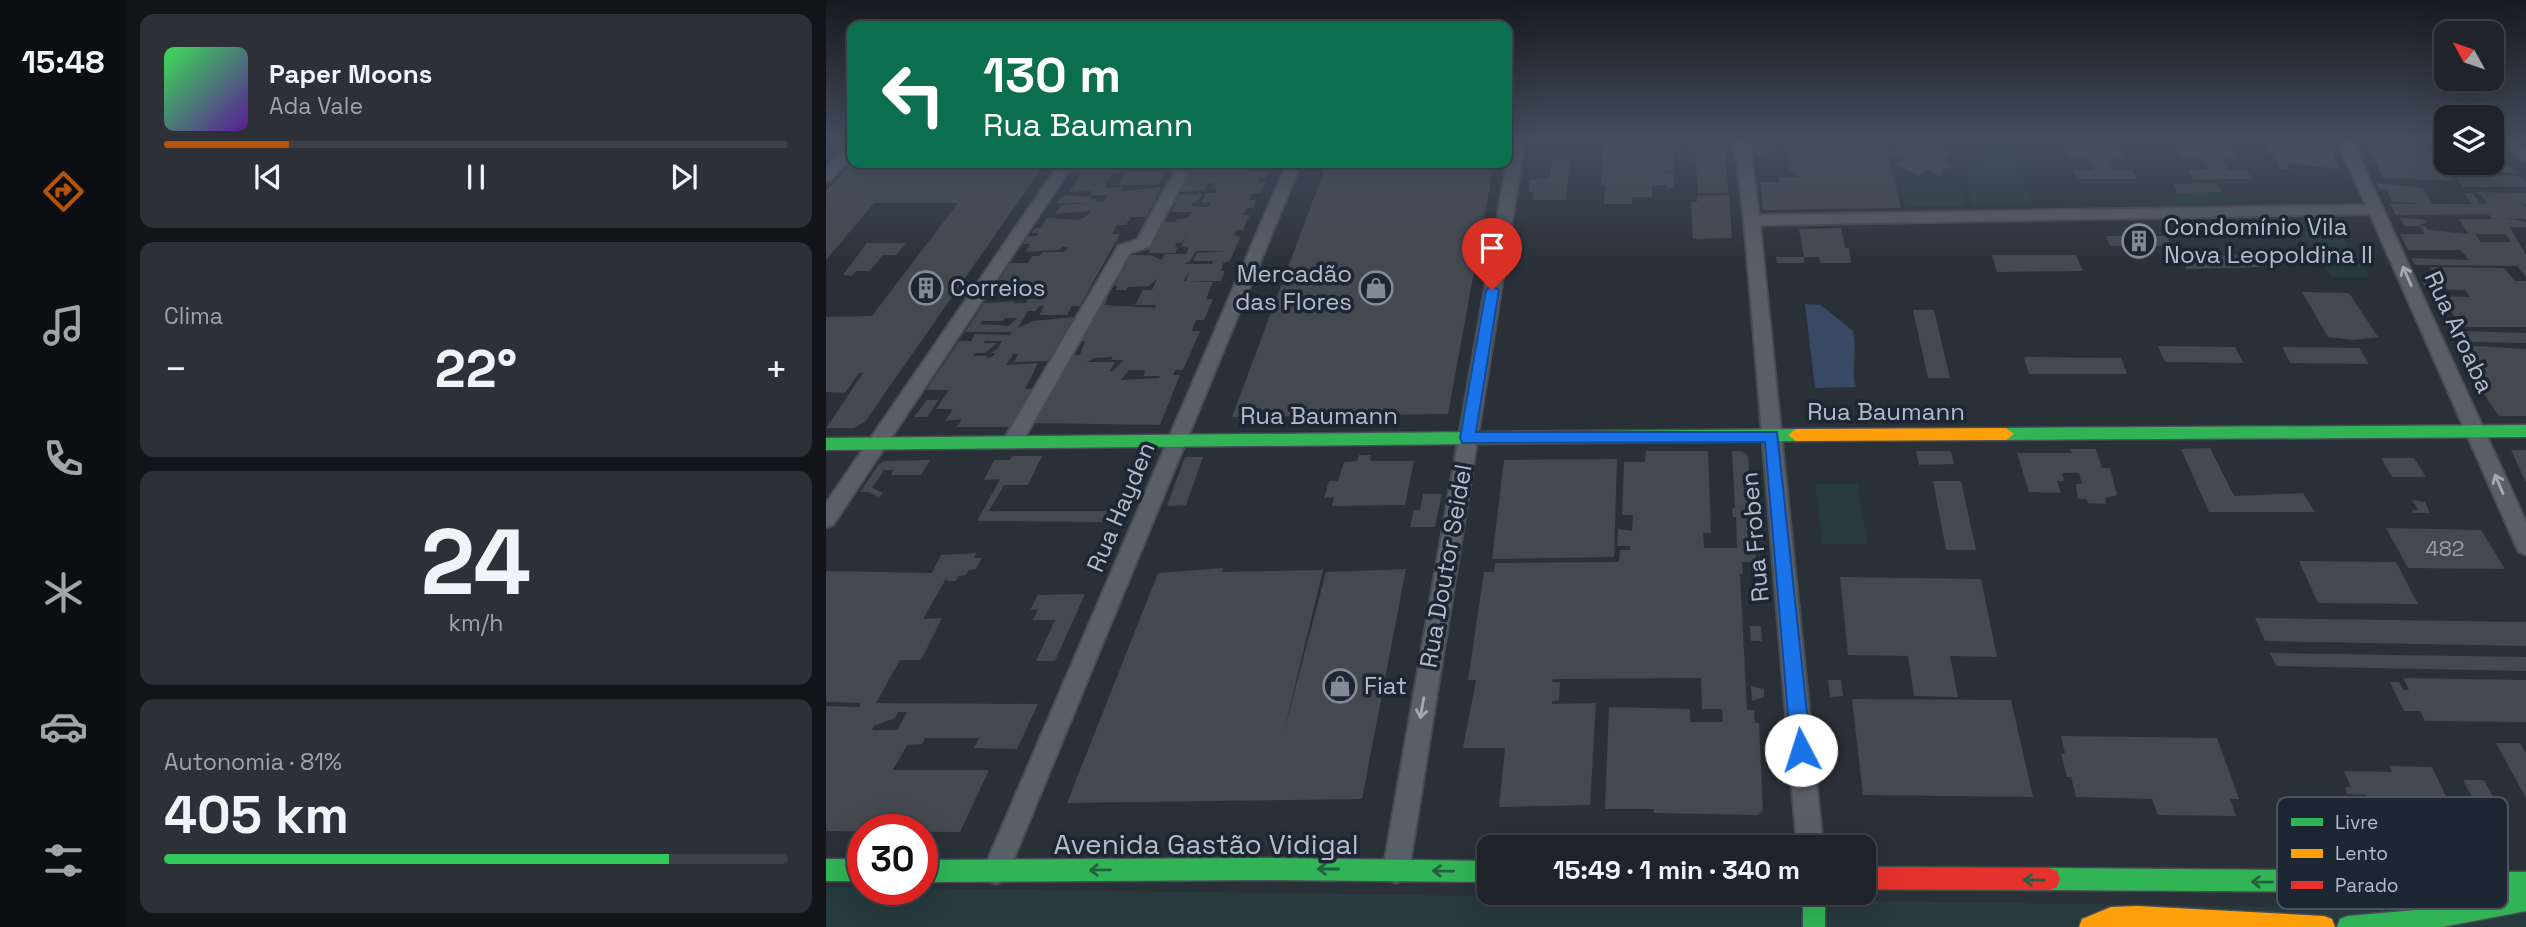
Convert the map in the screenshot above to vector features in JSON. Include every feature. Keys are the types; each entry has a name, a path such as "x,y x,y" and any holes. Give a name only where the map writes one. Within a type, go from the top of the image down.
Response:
{"main road":[{"name":"Rua Baumann","path":"826,444 2526,431"},
{"path":"826,870 847,870"},
{"name":"Avenida Gastão Vidigal","path":"938,871 1477,872"},
{"path":"1876,878 2277,881"},
{"path":"2508,883 2526,883"},
{"path":"2508,904 2526,900"},
{"path":"1814,905 1814,927"},
{"path":"2348,927 2385,926 2488,909"},
{"path":"2090,927 2111,918 2137,917 2324,927"}],"street":[{"path":"826,520 1054,182"},
{"path":"1013,441 1124,250 1143,243 1176,182"},
{"name":"Rua Hayden","path":"996,871 1286,182"},
{"name":"Rua Doutor Seidel","path":"1396,870 1511,182"},
{"name":"Rua Froben","path":"1747,182 1809,835"},
{"name":"Rua Aroaba","path":"2364,182 2526,546"},
{"path":"1752,220 2377,209"}],"green space":[{"path":"1900,182 1959,182 1966,206 1905,207"},
{"path":"1966,182 2024,182 2032,203 1973,204"},
{"path":"2222,192 2248,202 2152,204 2178,193"},
{"path":"2301,231 2338,231 2370,277 2332,277"},
{"path":"1815,484 1858,484 1867,544 1822,544"},
{"path":"826,887 847,887 847,905 938,905 938,889 1477,896 1477,905 1876,905 1876,901 2277,907 2277,909 2526,910 2526,927 826,927"}],"water":[{"path":"1805,304 1821,305 1853,331 1856,387 1815,388"}],"building":[{"name":"Correios","path":"834,182 1032,182 865,422 854,428 826,428 863,373 859,373 845,393 826,392 826,317 872,316 958,203 874,203 826,260 826,191"},
{"path":"1076,182 1107,182 1104,188 1123,187 1120,191 1162,187 1146,217 1131,217 1126,225 1117,225 1112,234 1120,234 1080,306 1072,306 1067,315 1039,315 1044,306 1039,306 1036,311 1028,311 1018,328 1033,321 1074,317 1048,361 1014,362 1018,354 1013,354 1006,365 1038,363 1025,389 1032,389 1011,427 957,427 962,419 945,421 953,409 936,409 949,390 926,390 959,341 971,341 975,334 1010,335 1012,332 965,332 984,303 1026,303 1028,299 1036,299 1039,294 998,297 1003,289 994,289 997,283 1004,283 1006,280 999,280 1010,263 1028,263 1032,256 1039,256 1043,252 1065,252 1068,247 1063,247 1066,244 1059,250 1026,252 1030,244 1023,244 1028,236 1037,236 1039,233 1032,233 1035,228 1041,228 1047,218 1078,220 1086,217 1090,211 1055,214 1061,205 1103,202 1108,195 1090,195 1092,191 1069,192","holes":["1017,318 1009,326 979,324 982,321","985,341 1002,341 997,349 990,353 995,353 993,356 986,359 988,356 973,356 976,353 985,353 997,343 984,343"]},
{"path":"1120,182 1159,182 1158,185 1118,185"},
{"path":"1180,182 1265,182 1260,193 1252,193 1249,200 1256,200 1253,208 1247,208 1243,215 1250,215 1243,230 1236,230 1234,235 1240,237 1230,261 1223,263 1221,271 1225,271 1221,281 1186,281 1189,271 1184,281 1213,282 1206,299 1213,299 1204,320 1196,320 1192,331 1200,331 1183,370 1175,370 1173,375 1180,375 1160,425 1032,423 1068,355 1080,355 1085,341 1077,341 1100,298 1108,298 1104,305 1155,308 1158,300 1156,305 1135,305 1143,290 1152,290 1157,279 1149,286 1115,290 1118,279 1110,279 1115,272 1122,272 1127,263 1119,263 1124,255 1150,255 1162,260 1165,254 1186,254 1189,248 1181,246 1186,236 1181,243 1176,243 1175,247 1178,247 1175,253 1148,253 1157,237 1151,237 1158,222 1175,222 1177,219 1188,218 1192,212 1171,212 1177,202 1169,202 1173,195 1202,194 1191,206 1209,207 1211,202 1201,202 1206,193 1216,193 1217,189 1210,189 1214,183 1208,183 1204,191 1175,192","holes":["1196,251 1225,251 1197,253 1193,261 1213,261 1212,264 1184,264 1190,261","1113,357 1111,360 1124,360 1113,371 1110,371 1115,362 1087,362 1094,358","1129,370 1145,370 1144,376 1160,376 1121,380"]},
{"name":"Mercadão das Flores","path":"1320,182 1490,182 1448,414 1232,417"},
{"path":"1530,182 1568,182 1566,200 1533,200 1534,192 1528,192"},
{"path":"1601,182 1674,182 1674,188 1652,185 1652,197 1632,197 1632,204 1604,204 1605,185 1601,185"},
{"path":"1697,182 1727,182 1728,193 1698,193"},
{"path":"1760,182 1895,182 1901,208 1763,210"},
{"path":"2459,182 2525,182 2526,187 2463,187"},
{"path":"2216,183 2222,192 2178,193 2173,184"},
{"path":"2376,183 2423,188 2432,204 2472,204 2464,193 2472,193 2480,204 2488,203 2478,192 2526,193 2526,204 2522,204 2526,208 2526,219 2505,218 2526,222 2526,227 2510,227 2526,255 2526,277 2517,266 2415,265 2411,258 2469,260 2461,250 2408,250 2400,234 2425,234 2419,226 2425,226 2429,230 2468,234 2459,219 2492,219 2488,214 2396,215 2390,204 2423,204 2392,201 2387,190 2379,189","holes":["2475,234 2506,234 2511,242 2481,242"]},
{"path":"1068,195 1097,199 1095,203 1057,203 1061,197"},
{"path":"1729,195 1732,238 1693,239 1691,202 1697,202 1697,196"},
{"path":"2400,218 2423,219 2426,222 2419,226 2405,226"},
{"path":"1841,228 1845,248 1849,248 1851,263 1820,263 1819,257 1804,257 1799,229"},
{"name":"Condomínio Vila Nova Leopoldina II","path":"2106,236 2166,236 2172,246 2110,246"},
{"path":"867,243 906,243 896,255 883,255 870,271 856,271 852,276 843,275"},
{"path":"1992,255 2076,255 2083,271 1997,272"},
{"path":"2256,255 2264,267 2186,269 2180,256"},
{"path":"1776,257 1804,257 1804,263 1777,263"},
{"path":"2429,267 2504,268 2515,281 2526,281 2526,327 2462,327 2440,296 2470,297 2465,290 2426,289 2422,281 2440,281"},
{"path":"2302,292 2349,293 2378,337 2354,340 2328,337"},
{"path":"1913,310 1934,310 1950,378 1928,378"},
{"path":"2459,331 2526,333 2526,343 2467,342"},
{"path":"2460,345 2526,349 2526,416 2499,416 2474,379 2483,379"},
{"path":"2158,346 2235,347 2243,363 2165,362"},
{"path":"2282,347 2359,348 2369,364 2290,363"},
{"path":"2024,357 2121,358 2127,374 2029,374"},
{"path":"927,400 938,400 927,417 914,417"},
{"path":"2210,448 2234,496 2303,493 2315,512 2209,512 2181,449"},
{"path":"2070,449 2096,449 2102,468 2110,468 2117,495 2105,498 2106,504 2088,503 2087,499 2078,499 2076,484 2082,484 2079,473 2062,473 2064,481 2057,481 2061,493 2029,492 2017,453 2072,453"},
{"path":"2511,450 2526,450 2526,483"},
{"path":"1646,451 1708,451 1711,533 1703,533 1704,548 1737,548 1736,517 1733,517 1732,508 1735,508 1732,451 1742,451 1748,455 1756,562 1742,562 1743,574 1740,574 1747,710 1754,710 1755,723 1759,723 1763,810 1758,815 1605,809 1609,707 1690,709 1690,722 1723,722 1722,709 1702,709 1701,678 1553,679 1552,682 1560,682 1559,701 1552,701 1552,704 1596,703 1590,805 1499,807 1505,748 1463,748 1476,680 1468,680 1484,572 1494,572 1495,563 1619,562 1620,550 1630,550 1630,546 1617,546 1618,529 1632,531 1633,515 1622,515 1624,462 1645,462"},
{"path":"1916,451 1951,451 1954,464 1919,465"},
{"path":"1359,455 1371,455 1370,461 1414,461 1405,505 1332,506 1334,497 1324,498 1329,481 1338,481 1344,462 1357,461"},
{"path":"1012,456 1042,456 1028,485 1004,485 989,511 1108,511 1103,522 977,521 1000,479 984,480 994,460 1010,460"},
{"path":"1185,457 1203,457 1186,505 1167,506"},
{"path":"2381,458 2414,458 2426,477 2392,477"},
{"path":"1617,459 1614,557 1492,559 1504,460"},
{"path":"930,460 921,475 891,475 893,470 884,470 872,488 883,493 879,497 860,492 878,465 885,461"},
{"path":"1933,481 1961,481 1976,550 1946,550"},
{"path":"1423,494 1442,494 1435,527 1410,527 1414,510 1420,510"},
{"path":"2412,500 2425,502 2430,513 2413,513 2412,510 2418,510"},
{"path":"2386,528 2481,530 2505,569 2408,568"},
{"path":"976,553 974,558 982,558 976,569 958,576 956,581 946,581 947,577 923,619 942,618 921,660 900,660 876,703 1038,704 1017,749 974,748 979,738 925,738 922,744 907,745 893,770 989,770 960,832 938,832 938,814 847,814 847,831 826,831 826,706 859,707 861,703 826,702 826,571 932,573 941,555","holes":["898,712 907,712 897,730 872,730 874,726 895,718"]},
{"path":"2299,561 2396,562 2418,604 2318,603"},
{"path":"1223,568 1222,572 1323,570 1283,735 1326,572 1406,569 1362,799 1067,803 1158,573"},
{"path":"1840,577 1981,579 1997,657 1950,656 1958,697 1914,696 1908,656 1848,655"},
{"path":"1085,594 1055,661 1036,661 1055,620 1033,620 1038,609 1030,610 1038,595"},
{"path":"2255,618 2526,622 2526,646 2265,641"},
{"path":"1750,626 1761,626 1762,641 1751,641"},
{"path":"2270,653 2526,657 2526,671 2276,666"},
{"path":"2403,678 2526,680 2526,722 2425,721 2420,711 2404,711 2390,682 2399,682 2403,690 2409,690"},
{"path":"1828,680 1841,680 1843,696 1830,697"},
{"path":"1751,686 1764,689 1764,697 1752,701"},
{"path":"1852,699 2011,700 2033,797 1863,795"},
{"path":"2061,736 2217,738 2239,799 2230,799 2236,816 2158,815 2152,799 2076,797 2061,754 2065,753"},
{"path":"2496,743 2520,743 2526,753 2526,798"},
{"path":"2390,766 2432,767 2446,797 2367,797 2347,794 2345,787 2351,787 2344,771 2392,772"},
{"path":"2463,780 2484,780 2493,797 2472,797"}],"traffic: fast":[{"path":"2006,434 2526,431"},
{"path":"826,444 1796,435"},
{"path":"938,871 1266,869 1477,872"},
{"path":"826,870 847,870"},
{"path":"2049,879 2277,881"},
{"path":"2508,883 2526,883"},
{"path":"2508,903 2526,900"},
{"path":"1814,905 1814,927"},
{"path":"2348,927 2416,921 2479,909"}],"traffic: slow":[{"path":"1796,435 2006,434"},
{"path":"2090,927 2111,918 2137,917 2324,927"}],"traffic: jam":[{"path":"1876,878 2049,879"}],"place":[{"name":"Condomínio Vila Nova Leopoldina II","path":"2139,241"},
{"name":"Correios","path":"926,288"},
{"name":"Mercadão das Flores","path":"1376,288"},
{"name":"Fiat","path":"1340,686"}],"route":[{"path":"1492,290 1467,438 1772,436 1801,750"}]}
